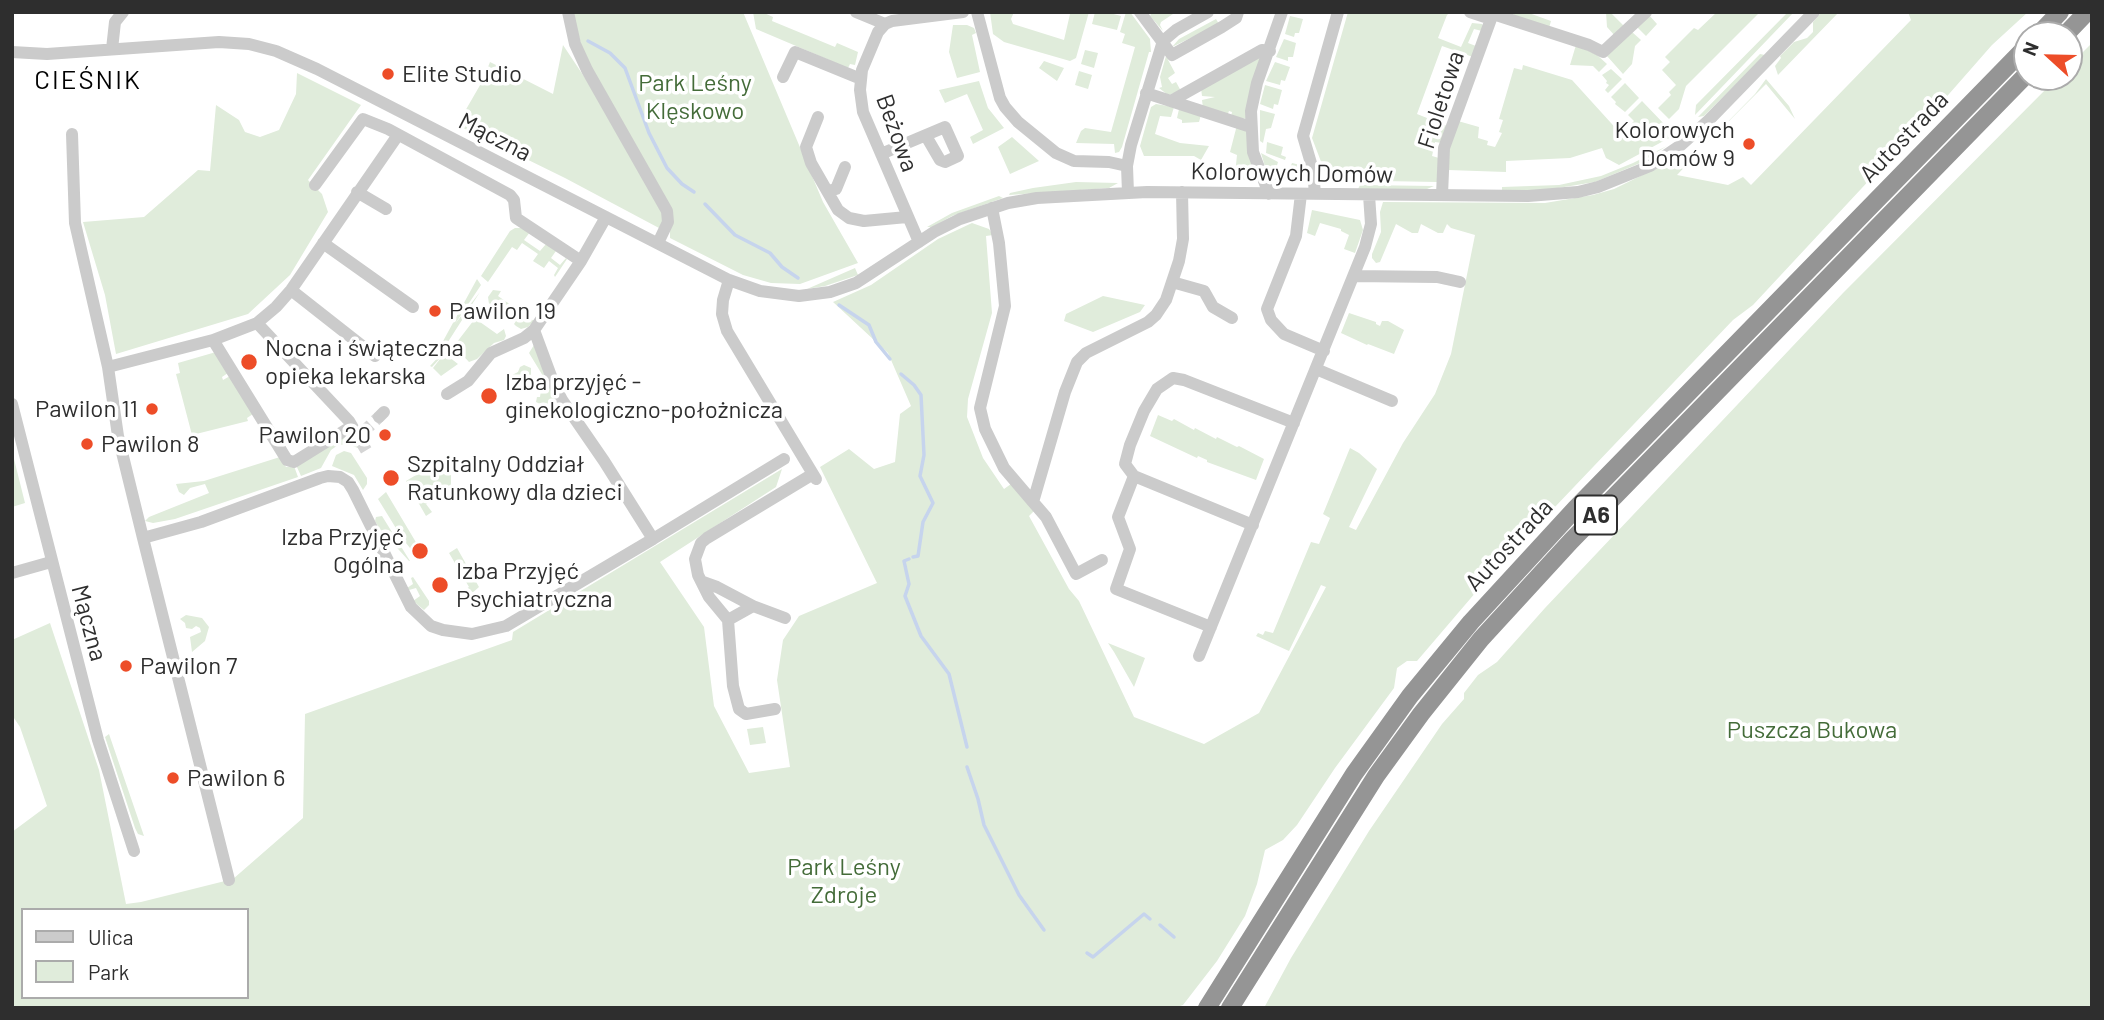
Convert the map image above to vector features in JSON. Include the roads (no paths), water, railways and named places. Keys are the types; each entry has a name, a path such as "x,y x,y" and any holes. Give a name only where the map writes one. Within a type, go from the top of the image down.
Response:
{"highway":[{"name":"Autostrada","path":"1207,1008 1354,775 1410,696 1471,622 1584,501 2013,60"},
{"name":"Autostrada","path":"1230,1008 1376,776 1481,639 1571,541 2013,88"}],"street":[{"path":"112,49 115,22 123,12"},
{"path":"568,12 575,44 587,70 667,211 668,222 658,243"},
{"path":"856,12 885,24 891,20 963,12"},
{"path":"977,12 1000,98 1018,122 1046,147 1065,158 1127,166"},
{"path":"1140,12 1172,55 1236,18 1238,12"},
{"path":"1128,193 1127,166 1163,41 1176,30 1209,12"},
{"path":"1269,194 1252,152 1253,97 1282,12"},
{"path":"1315,194 1313,170 1303,136 1338,12"},
{"path":"1470,12 1491,19 1493,14 1603,52 1646,12"},
{"name":"Kolorowych Domów","path":"729,280 776,295 830,292 873,274 919,242 960,219 992,208 1037,198 1182,192 1556,195 1598,187 1631,175 1665,156 1698,130 1814,12"},
{"name":"Fioletowa","path":"1442,195 1441,157 1491,19"},
{"name":"Beżowa","path":"885,24 871,46 861,79 860,99 863,112 919,242"},
{"name":"Mączna","path":"12,52 47,54 219,42 249,44 299,60 729,280"},
{"path":"1171,101 1262,50 1270,51"},
{"path":"783,77 795,52 861,79"},
{"path":"1146,93 1251,127"},
{"path":"315,185 363,119 374,98"},
{"path":"818,117 806,147 811,163 838,210 849,218 864,221 907,217"},
{"path":"363,119 516,197 516,218 581,261"},
{"path":"72,134 75,223 108,367 118,436 229,880"},
{"path":"108,367 213,340 257,323 291,290 398,135"},
{"path":"881,153 926,135"},
{"path":"828,191 836,189 845,167"},
{"path":"357,192 386,209"},
{"path":"1033,502 1065,392 1077,362 1086,353 1148,322 1161,309 1172,282 1183,239 1182,192"},
{"path":"1301,194 1296,236 1267,309 1270,320 1284,334 1324,351"},
{"path":"1199,656 1370,234 1369,195"},
{"path":"992,208 999,243 1005,306 980,408 985,429 1004,468 1046,517 1076,574 1102,560"},
{"path":"447,394 468,381 491,353 524,338 534,330 581,261 606,216"},
{"path":"323,243 413,307"},
{"path":"1354,276 1437,277 1460,282"},
{"path":"729,280 722,314 727,331 815,477 701,543 695,559 698,575 709,597 729,620 733,686 739,709 746,714 775,709"},
{"path":"1172,282 1206,289 1213,307 1231,318"},
{"path":"291,290 375,356"},
{"path":"213,340 287,460 293,462 358,434 257,323"},
{"path":"534,330 562,400 653,539"},
{"path":"1316,369 1392,401"},
{"path":"1253,525 1134,476 1125,464 1127,453 1150,399 1168,380 1184,380 1294,423"},
{"name":"Mączna","path":"12,404 98,740 134,851"},
{"path":"143,538 201,522 320,478 340,477 348,482 353,490 411,607 431,625 472,635 506,626 784,459"},
{"path":"1134,476 1118,517 1130,549 1116,589 1211,627"},
{"path":"12,573 51,562"},
{"path":"703,582 785,618"},
{"path":"729,620 753,606"}],"waterway":[{"path":"588,41 610,53 625,68 649,133 667,168 694,192"},
{"path":"705,204 735,235 770,253 782,267 798,278"},
{"path":"839,305 869,325 876,342 890,359"},
{"path":"901,374 921,395 924,455 920,476 933,503 923,522 918,556 913,557"},
{"path":"909,559 904,561 909,584 905,596 921,636 949,674 967,747"},
{"path":"967,767 984,825 1019,895 1044,930"},
{"path":"1087,953 1093,957 1144,914 1150,919"},
{"path":"1160,925 1174,937"}],"tunnel":[{"path":"362,433 379,417"},
{"path":"360,440 369,455"}],"place":[{"name":"Elite Studio","path":"388,74"},
{"name":"Kolorowych Domów 9","path":"1749,144"},
{"name":"Pawilon 19","path":"435,311"},
{"name":"Nocna i świąteczna opieka lekarska","path":"249,362"},
{"name":"Izba przyjęć - ginekologiczno-położnicza","path":"489,396"},
{"name":"Pawilon 11","path":"152,409"},
{"name":"Pawilon 20","path":"385,435"},
{"name":"Pawilon 8","path":"87,444"},
{"name":"Szpitalny Oddział Ratunkowy dla dzieci","path":"391,478"},
{"name":"Izba Przyjęć Ogólna","path":"420,551"},
{"name":"Izba Przyjęć Psychiatryczna","path":"440,585"},
{"name":"Pawilon 7","path":"126,666"},
{"name":"Pawilon 6","path":"173,778"}],"district":[{"name":"CIEŚNIK","path":"88,80"}],"park label":[{"name":"Park Leśny Klęskowo","path":"695,97"},
{"name":"Puszcza Bukowa","path":"1812,730"},
{"name":"Park Leśny Zdroje","path":"844,881"}]}
